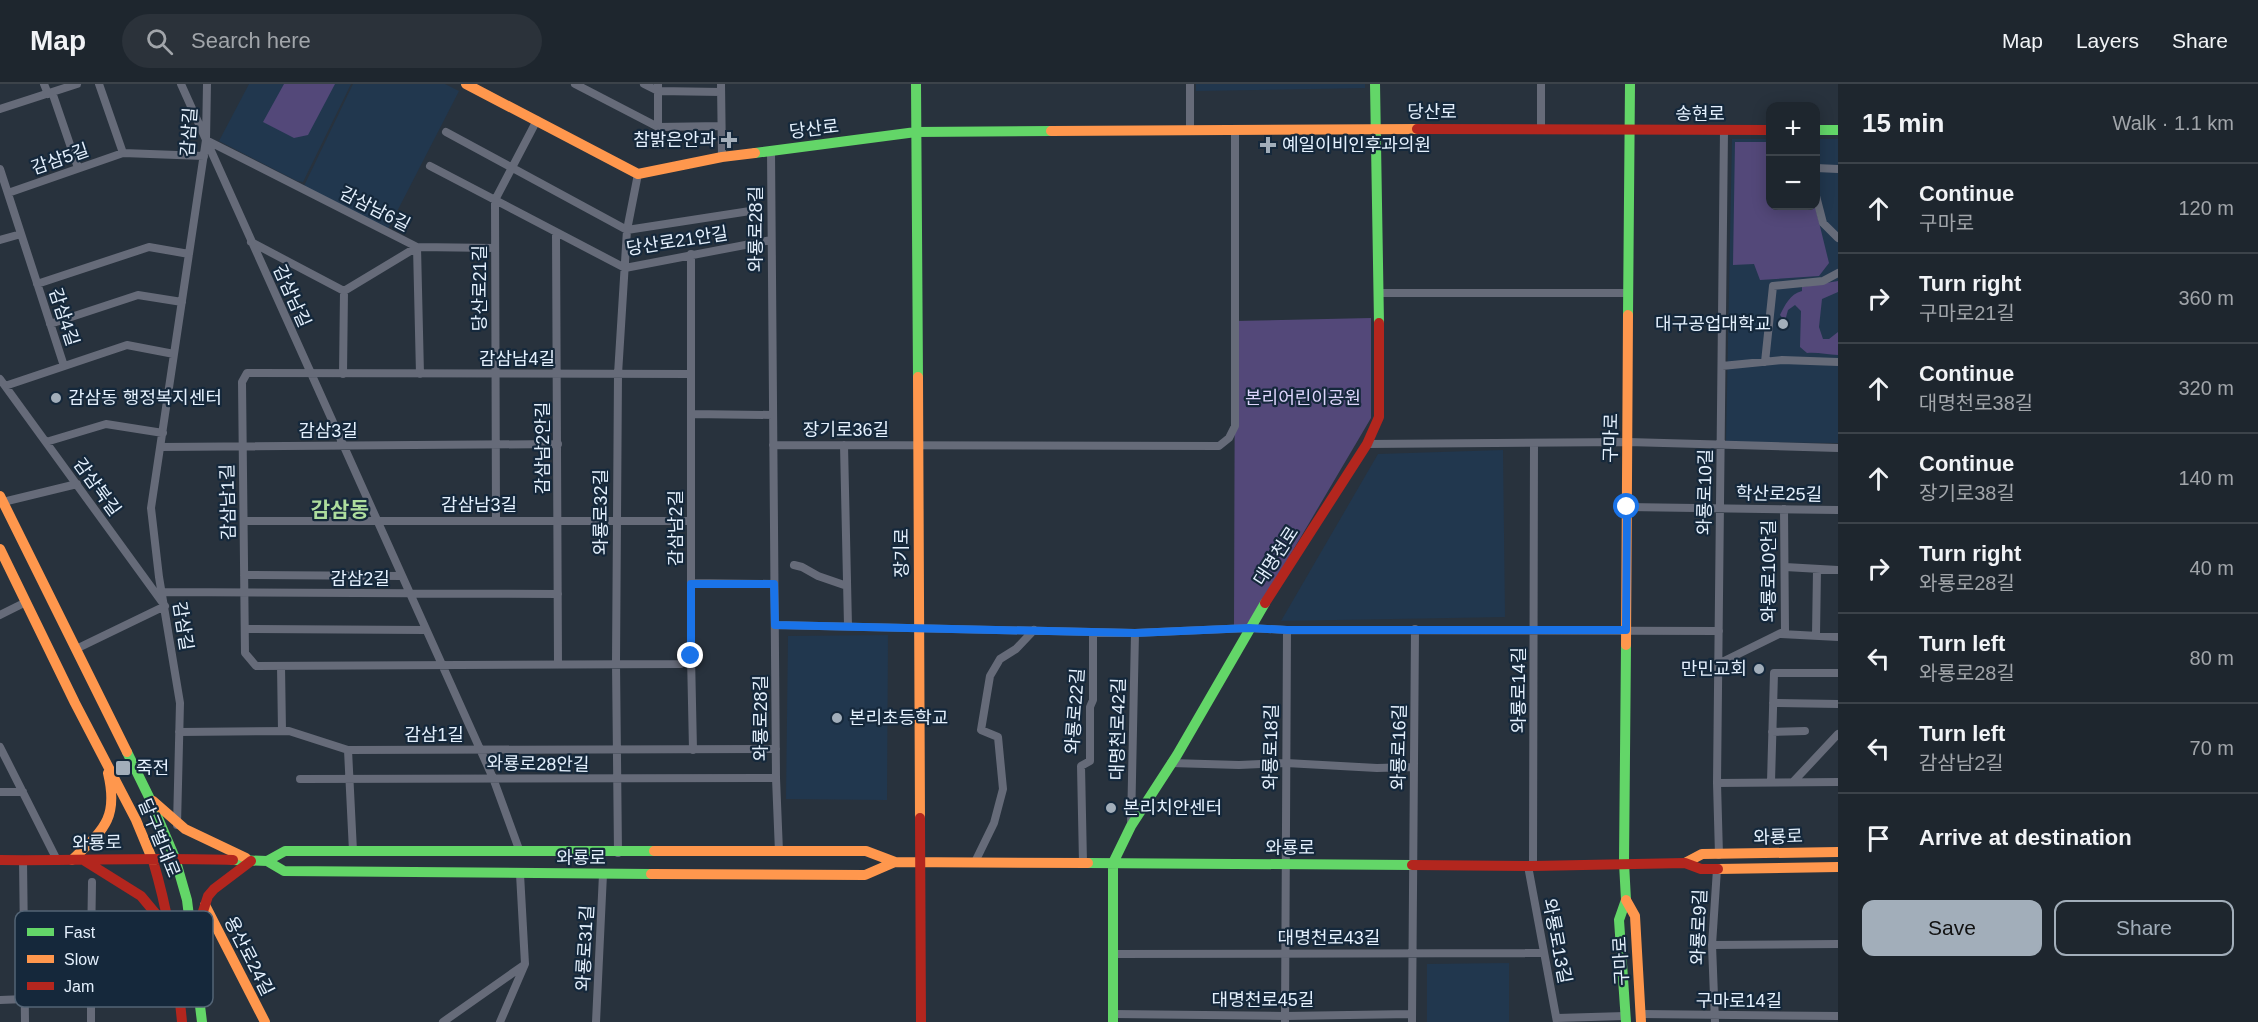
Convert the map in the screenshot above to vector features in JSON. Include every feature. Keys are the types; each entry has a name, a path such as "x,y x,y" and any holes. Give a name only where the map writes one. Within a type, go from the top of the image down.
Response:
{"main road":[{"path":"466,84 481,88 638,174"},
{"name":"장기로","path":"916,84 922,862 921,1022"},
{"name":"대명천로","path":"1113,1018 1113,863 1131,826 1172,763 1249,628 1366,444 1379,417 1375,84"},
{"name":"구마로","path":"1626,1019 1619,920 1626,900 1624,863 1630,84"},
{"name":"당산로","path":"638,174 722,158 916,132 1190,129 1629,129"},
{"name":"송현로","path":"1629,129 1766,130"},
{"path":"1820,130 1838,130"},
{"name":"달구벌대로","path":"1,499 149,797 175,858 188,911"},
{"name":"달구벌대로","path":"0,549 102,756 135,816 152,858 168,911"},
{"path":"72,860 104,827 114,805 112,787 102,756"},
{"path":"149,797 177,825 251,861 214,889 203,911"},
{"name":"와룡로","path":"0,860 84,861 175,858 267,861 285,851 353,850 618,853 867,851 895,862 1531,866 1685,862 1702,854 1838,852"},
{"path":"84,861 141,896 153,911"},
{"name":"와룡로","path":"267,861 284,871 865,875 895,862"},
{"name":"와룡로","path":"1685,862 1701,869 1838,867"},
{"name":"구마로","path":"1626,900 1635,916 1641,1018"},
{"name":"용산로24길","path":"205,905 208,911"},
{"name":"용산로24길","path":"213,921 265,1022"},
{"name":"달구벌대로","path":"181,1007 183,1022"},
{"name":"달구벌대로","path":"200,1007 202,1022"}],"street":[{"path":"44,84 50,93 78,168"},
{"path":"1,106 75,84"},
{"path":"99,84 123,153"},
{"name":"감삼남길","path":"181,84 492,778 520,852"},
{"name":"감삼길","path":"177,825 180,703 162,592 152,508 204,156 207,84"},
{"path":"575,84 658,127 721,126"},
{"path":"644,84 658,88 721,88 722,158"},
{"path":"1190,84 1190,129"},
{"path":"1541,84 1541,128"},
{"path":"658,88 658,127"},
{"name":"당산로21길","path":"496,520 495,200 537,120"},
{"name":"장기로36길","path":"773,445 1219,446 1229,438 1235,426 1235,129"},
{"name":"와룡로10길","path":"1719,855 1717,783 1724,130"},
{"path":"446,132 627,230"},
{"name":"감삼남6길","path":"206,140 417,247 420,374"},
{"name":"와룡로28길","path":"771,151 778,852"},
{"name":"감삼5길","path":"8,193 123,153 204,156"},
{"path":"430,166 495,200"},
{"path":"1820,168 1838,169"},
{"name":"감삼4길","path":"0,169 64,366 127,345 174,354"},
{"name":"와룡로32길","path":"618,853 616,520 618,374 627,230 638,174"},
{"name":"당산로21안길","path":"495,200 625,268 771,240"},
{"path":"1819,210 1823,223 1838,238"},
{"name":"와룡로28길","path":"627,230 750,211"},
{"name":"감삼남2안길","path":"556,232 558,664"},
{"path":"0,240 21,234"},
{"path":"251,242 344,291"},
{"path":"37,284 149,246 189,254"},
{"path":"344,291 417,247 495,248"},
{"name":"감삼남2길","path":"691,255 691,656"},
{"path":"1765,362 1773,286 1823,281 1838,273"},
{"path":"343,374 344,291"},
{"path":"1379,293 1629,293"},
{"path":"50,324 138,295 182,302"},
{"path":"1722,366 1782,360 1838,362"},
{"name":"감삼북길","path":"64,366 3,382 165,606"},
{"name":"감삼남1길","path":"310,374 247,374 242,382 245,652 256,666 441,665"},
{"name":"감삼남4길","path":"310,374 691,375"},
{"path":"691,414 773,415"},
{"path":"46,442 106,424 163,433"},
{"path":"1366,444 1628,442 1838,448"},
{"name":"와룡로14길","path":"1531,866 1534,443"},
{"name":"감삼3길","path":"160,447 558,444"},
{"path":"844,445 848,626"},
{"name":"달구벌대로","path":"1,499 77,484"},
{"name":"학산로25길","path":"1627,507 1838,510"},
{"name":"와룡로10안길","path":"1718,664 1785,631 1784,509"},
{"path":"244,521 376,521"},
{"name":"감삼남3길","path":"376,521 691,521"},
{"path":"794,566 802,567 818,576 847,586"},
{"path":"1785,567 1838,570"},
{"path":"1816,635 1817,570"},
{"path":"244,575 401,576"},
{"path":"691,584 774,584"},
{"name":"감삼2길","path":"162,592 558,594"},
{"path":"0,615 26,602"},
{"path":"76,649 165,606"},
{"path":"775,625 1135,633 1249,628 1719,631"},
{"name":"와룡로16길","path":"1412,1018 1416,629"},
{"path":"245,630 425,630"},
{"path":"975,862 994,823 1004,789 998,737 981,730 990,676 1000,659 1016,649 1034,630"},
{"name":"와룡로18길","path":"1285,1019 1287,630"},
{"name":"와룡로22길","path":"1083,862 1081,766 1090,761 1093,632"},
{"name":"대명천로42길","path":"1131,826 1135,633"},
{"path":"1780,634 1838,637"},
{"path":"441,665 681,664 691,656"},
{"path":"691,656 693,750"},
{"path":"282,666 282,731"},
{"path":"1771,782 1774,673 1838,673"},
{"path":"1773,704 1838,704"},
{"name":"감삼1길","path":"179,732 289,731 348,750 776,749"},
{"path":"1772,732 1805,731"},
{"path":"1793,782 1838,734"},
{"path":"0,747 57,860"},
{"path":"348,750 353,850"},
{"path":"1172,763 1239,765 1286,763 1377,768 1414,767"},
{"name":"와룡로28안길","path":"300,779 776,778"},
{"path":"1717,783 1838,782"},
{"path":"0,792 23,792"},
{"path":"23,860 24,911"},
{"name":"와룡로13길","path":"1531,866 1557,1020"},
{"name":"와룡로9길","path":"1714,1019 1712,945 1717,869"},
{"path":"500,1022 525,964 520,874"},
{"name":"와룡로31길","path":"596,1022 603,874"},
{"path":"92,882 92,911"},
{"path":"1712,945 1838,945"},
{"name":"대명천로43길","path":"1113,954 1544,953"},
{"path":"443,1022 525,964"},
{"path":"0,1000 15,999"},
{"name":"구마로14길","path":"1641,1018 1783,1019 1838,1016"},
{"name":"대명천로45길","path":"1113,1018 1412,1018"},
{"path":"1557,1020 1626,1019"}],"shaded area":[{"path":"249,84 351,84 303,182 219,141"},
{"path":"353,84 445,84 459,91 388,229 304,186"},
{"path":"1196,84 1365,84 1365,88 1196,91"},
{"name":"대구공업대학교","path":"1732,139 1766,139 1766,210 1820,210 1820,139 1838,139 1838,443 1726,442"},
{"path":"1503,450 1505,617 1281,621 1378,454"},
{"name":"본리초등학교","path":"888,635 887,800 786,799 788,636"},
{"path":"1509,963 1509,1022 1427,1022 1427,964"}],"green space":[{"path":"284,84 335,84 308,135 294,138 263,122"},
{"path":"1735,142 1766,142 1766,210 1816,210 1829,263 1819,276 1760,280 1754,264 1733,265"},
{"path":"1838,281 1838,292 1822,299 1819,327 1823,339 1829,339 1838,332 1838,355 1807,353 1800,347 1801,311 1795,305 1788,310 1785,321 1780,315 1791,297 1802,291 1802,287"},
{"name":"본리어린이공원","path":"1371,318 1371,418 1249,625 1234,625 1235,321"}],"traffic: fast":[{"path":"916,84 918,377"},
{"path":"1375,84 1379,323"},
{"path":"1628,315 1630,84"},
{"path":"1820,130 1838,130"},
{"path":"755,153 916,132 1051,131"},
{"path":"1113,1022 1113,863 1131,826 1177,755 1265,603"},
{"path":"1626,645 1624,863 1626,900 1619,920 1626,1022"},
{"path":"127,752 175,858 188,911"},
{"path":"233,860 267,861 285,851 654,851"},
{"path":"267,861 284,871 651,874"},
{"path":"1088,863 1412,865"},
{"path":"200,1007 202,1022"}],"traffic: slow":[{"path":"466,84 638,174 722,157 755,153"},
{"path":"1051,131 1417,129"},
{"path":"1626,645 1628,315"},
{"path":"918,377 920,818"},
{"path":"0,496 127,752"},
{"path":"0,549 75,703 136,820 153,861"},
{"path":"72,860 100,831 110,813 111,789 108,773"},
{"path":"153,801 185,829 246,858"},
{"path":"654,851 866,851 895,862 1088,863"},
{"path":"1685,863 1702,854 1838,852"},
{"path":"651,874 865,875 895,862"},
{"path":"1718,869 1838,867"},
{"path":"1626,900 1635,916 1641,1022"},
{"path":"205,905 208,911"},
{"path":"213,921 265,1022"}],"traffic: jam":[{"path":"1417,129 1766,130"},
{"path":"1265,603 1367,444 1379,417 1379,323"},
{"path":"920,818 921,1022"},
{"path":"0,860 233,860"},
{"path":"85,861 141,896 154,911"},
{"path":"153,861 166,911"},
{"path":"203,911 208,896 214,889 251,861"},
{"path":"1412,865 1533,866 1685,863 1701,869 1718,869"},
{"path":"181,1007 182,1022"}],"place":[{"name":"참밝은안과","path":"729,140"},
{"name":"예일이비인후과의원","path":"1268,145"},
{"name":"대구공업대학교","path":"1783,324"},
{"name":"감삼동 행정복지센터","path":"56,398"},
{"name":"만민교회","path":"1759,669"},
{"name":"본리초등학교","path":"837,718"},
{"name":"죽전","path":"123,768"},
{"name":"본리치안센터","path":"1111,808"}],"district":[{"name":"감삼동","path":"340,510"}],"route":[{"path":"691,656 691,584 774,584 775,625 1135,633 1249,628 1626,630 1627,507"}]}
